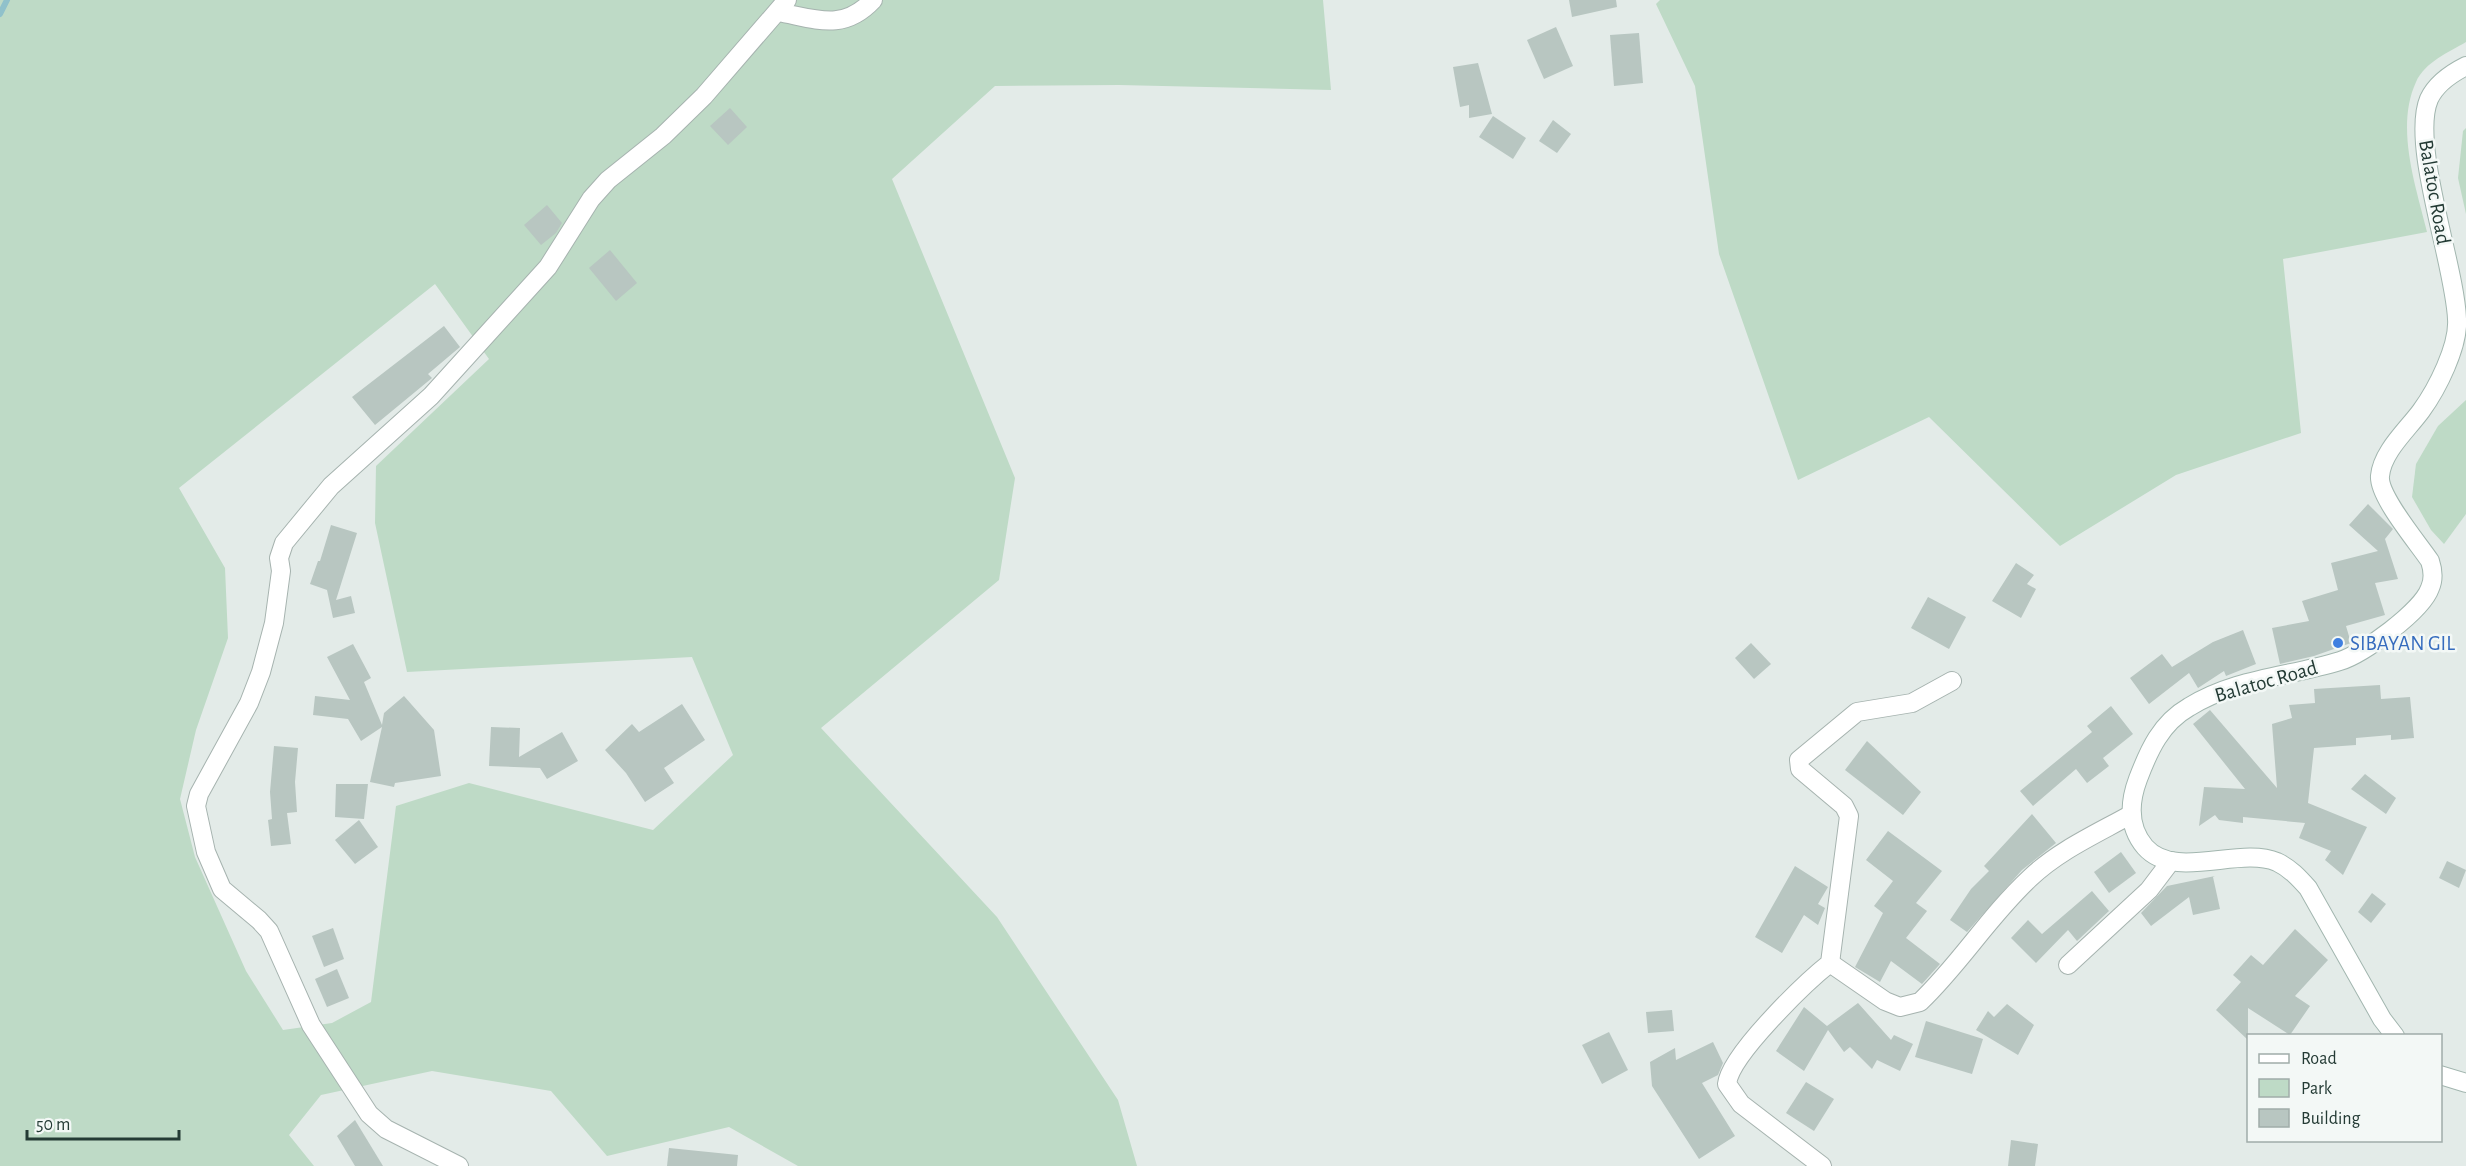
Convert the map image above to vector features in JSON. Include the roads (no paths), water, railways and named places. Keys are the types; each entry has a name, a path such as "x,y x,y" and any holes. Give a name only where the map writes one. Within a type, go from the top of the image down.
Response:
{"street":[{"path":"459,1166 386,1129 369,1114 310,1025 269,932 259,920 222,889 213,870 197,820 198,800 244,712 261,672 274,623 281,572 279,558 284,543 331,486 431,396 548,267 591,199 608,180 663,136 704,96 783,6 832,22 854,15 873,0"},
{"name":"Balatoc Road","path":"2130,815 2133,793 2147,755 2156,739 2179,714 2212,694 2237,684 2352,656 2386,634 2424,598 2430,588 2433,570 2430,561 2382,491 2380,474 2390,452 2423,408 2450,355 2458,332 2456,298 2425,145 2425,115 2434,90 2466,66"},
{"path":"1822,1166 1741,1104 1727,1084 1728,1075 1738,1057 1813,977 1830,963 1849,816 1844,806 1800,769 1799,760 1857,712 1912,703 1952,681"},
{"path":"1830,963 1885,1001 1900,1007 1920,1002 2002,906 2031,876 2059,855 2130,815 2134,828 2147,849 2171,861 2265,859 2293,872 2308,888 2382,1019 2394,1034"},
{"path":"2068,965 2149,890 2171,861"},
{"path":"2442,1076 2466,1083"}],"waterway":[{"path":"0,14 7,0"}],"place":[{"name":"SIBAYAN GIL","path":"2338,643"}]}
